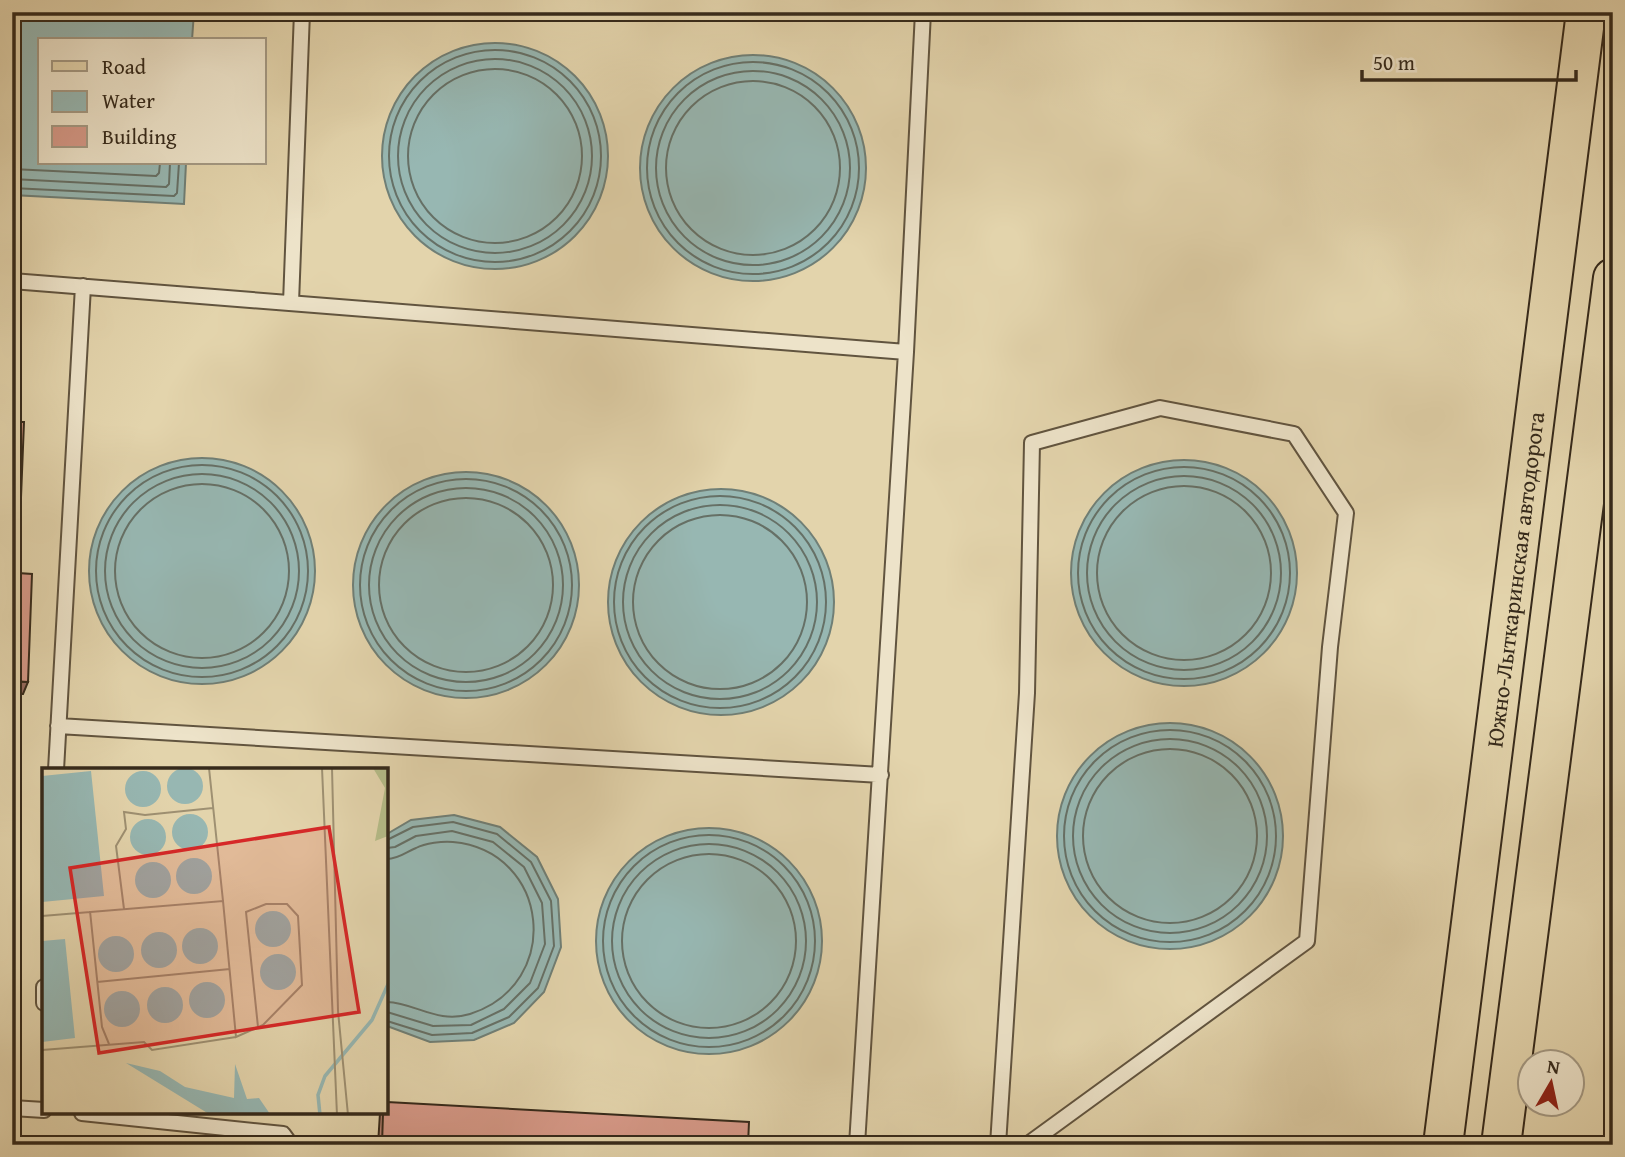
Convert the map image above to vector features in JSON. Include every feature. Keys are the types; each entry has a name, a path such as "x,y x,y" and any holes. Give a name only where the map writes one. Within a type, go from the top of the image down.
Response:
{"main road":[{"name":"Южно-Лыткаринская автодорога","path":"1444,1135 1586,12"},
{"path":"1502,1138 1613,278"}],"lane":[{"path":"291,303 302,12"},
{"path":"857,1145 906,352 923,12"},
{"path":"12,281 906,352"},
{"path":"56,768 83,286"},
{"path":"998,1145 1027,693 1032,443 1160,408 1294,434 1346,513 1330,647 1307,941 1027,1145"},
{"path":"58,726 881,775"},
{"path":"12,1108 42,1110"},
{"path":"101,1115 283,1134 291,1145"}],"water":[{"path":"12,12 194,12 192,38 38,38 38,164 186,164 184,204 12,195"},
{"path":"484,43 506,43 548,56 567,68 583,84 600,113 608,156 600,199 583,228 567,244 538,261 506,269 484,269 442,256 423,244 407,228 390,199 382,167 382,145 395,103 407,84 423,68 452,51"},
{"path":"742,55 764,55 806,68 825,80 841,96 858,125 866,168 858,211 841,240 825,256 796,273 764,281 742,281 700,268 681,256 665,240 648,211 640,179 640,157 653,115 665,96 681,80 710,63"},
{"path":"191,458 213,458 255,471 274,483 290,499 307,528 315,571 307,614 290,643 274,659 245,676 213,684 191,684 149,671 130,659 114,643 97,614 89,582 89,560 102,518 114,499 130,483 159,466"},
{"path":"1173,460 1195,460 1237,473 1256,485 1272,501 1289,530 1297,573 1289,616 1272,645 1256,661 1227,678 1195,686 1173,686 1131,673 1112,661 1096,645 1079,616 1071,584 1071,562 1084,520 1096,501 1112,485 1141,468"},
{"path":"455,472 477,472 519,485 538,497 554,513 571,542 579,585 571,628 554,657 538,673 509,690 477,698 455,698 413,685 394,673 378,657 361,628 353,596 353,574 366,532 378,513 394,497 423,480"},
{"path":"710,489 732,489 774,502 793,514 809,530 826,559 834,602 826,645 809,674 793,690 764,707 732,715 710,715 668,702 649,690 633,674 616,645 608,613 608,591 621,549 633,530 649,514 678,497"},
{"path":"1159,723 1181,723 1223,736 1242,748 1258,764 1275,793 1283,836 1275,879 1258,908 1242,924 1213,941 1181,949 1159,949 1117,936 1098,924 1082,908 1065,879 1057,847 1057,825 1070,783 1082,764 1098,748 1127,731"},
{"path":"454,815 500,827 537,857 558,899 561,947 544,992 514,1023 474,1040 430,1042 388,1026 388,833 411,820"},
{"path":"698,828 720,828 762,841 781,853 797,869 814,898 822,941 814,984 797,1013 781,1029 752,1046 720,1054 698,1054 656,1041 637,1029 621,1013 604,984 596,952 596,930 609,888 621,869 637,853 666,836"}],"building":[{"path":"12,422 24,422 18,573 32,574 28,682 12,681"},
{"path":"388,1102 749,1122 748,1145 382,1145 383,1115 388,1115"}]}
